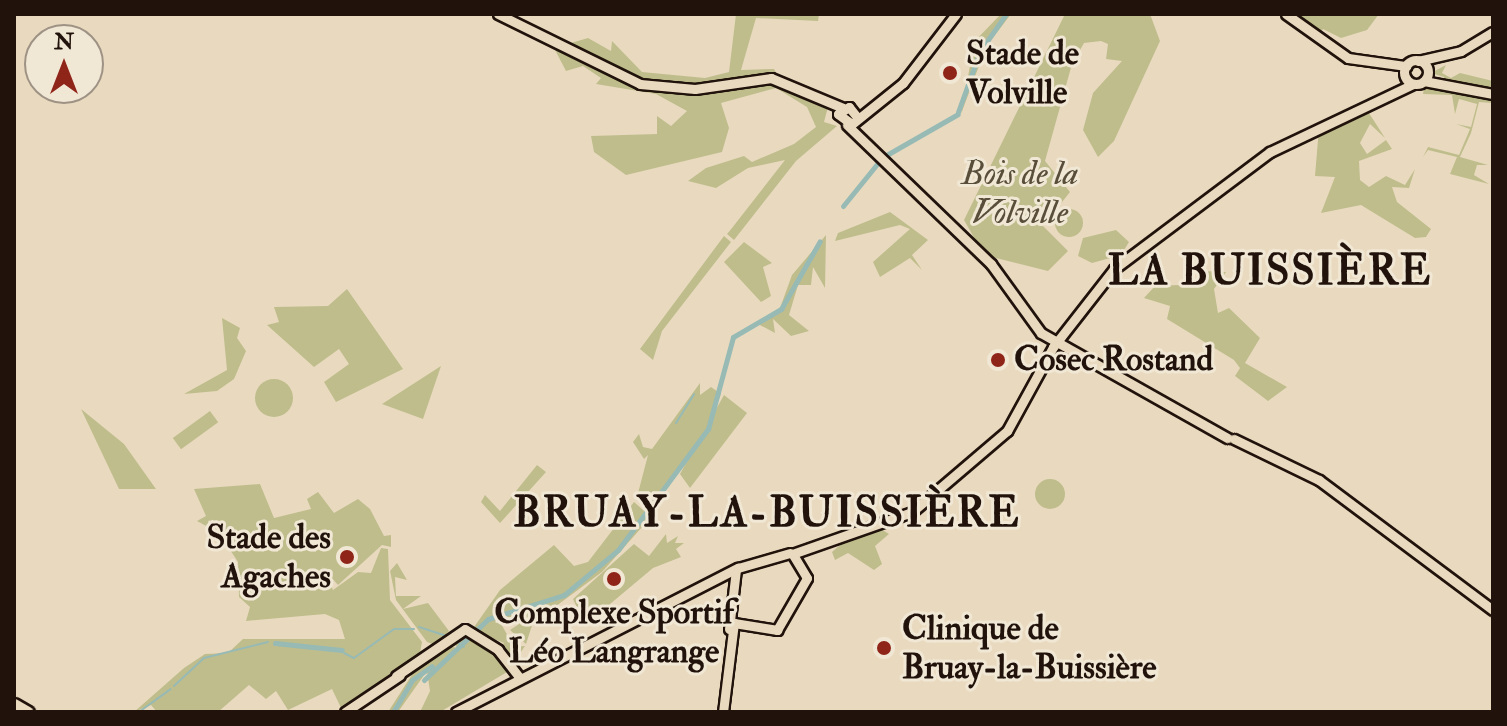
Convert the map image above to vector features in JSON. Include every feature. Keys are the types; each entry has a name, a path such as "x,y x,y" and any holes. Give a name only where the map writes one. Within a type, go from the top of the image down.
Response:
{"highway":[{"path":"14,704 28,712"}],"main road":[{"path":"498,14 640,84 695,89 771,78 824,101 849,116 857,133 901,172 1053,341 1230,439 1308,473 1389,537 1493,610"},
{"path":"849,116 876,103 912,74 956,14"},
{"path":"1286,14 1334,52 1493,92"},
{"path":"456,712 518,676 736,569 884,525 912,512 1002,437 1053,341 1064,332 1106,277 1193,209 1303,133 1388,94 1432,53 1459,52 1493,32"},
{"path":"1283,138 1303,133"},
{"path":"731,624 777,630 807,578 792,553"},
{"path":"723,712 736,569"},
{"path":"396,676 458,631 476,635 518,676"},
{"path":"345,712 457,634 476,635"}],"green space":[{"path":"736,14 819,14 818,21 756,18 741,70 774,69 781,82 828,107 824,122 837,126 796,161 734,240 727,234 785,160 748,168 716,188 688,181 706,168 744,156 752,162 794,144 816,127 807,107 776,88 721,103 729,128 722,152 626,175 594,152 591,136 657,134 657,116 671,126 687,111 656,94 596,84 601,78 583,66 566,71 554,48 588,38 611,51 612,41 642,72 705,78 729,72"},
{"path":"1001,14 1011,14 986,47 961,114 972,55 983,44 970,46"},
{"name":"Bois de la Volville","path":"1065,14 1150,14 1160,41 1114,141 1098,157 1083,130 1093,93 1122,61 1106,59 1108,44 1101,41 1084,43 1072,64 1045,161 1070,192 1043,226 1068,251 1048,271 984,255 964,220"},
{"path":"1291,14 1379,14 1367,30 1341,38 1323,29 1319,35"},
{"path":"1446,65 1442,73 1451,78 1460,73 1493,81 1493,103 1479,102 1471,133 1460,157 1488,165 1477,165 1474,175 1489,184 1450,174 1457,157 1428,150 1423,157 1428,147 1459,155 1470,129 1456,124 1471,127 1477,104 1459,99 1455,114 1452,95 1423,94 1425,83 1445,86 1444,77 1431,73"},
{"path":"1367,110 1385,138 1370,124 1360,143 1367,154 1386,140 1392,149 1359,161 1360,180 1369,187 1386,176 1405,185 1415,169 1409,188 1392,187 1397,202 1431,229 1426,237 1415,238 1361,205 1321,213 1335,177 1315,176 1319,128"},
{"path":"1069,209 1079,213 1083,223 1079,233 1069,237 1059,233 1055,223 1059,213"},
{"path":"890,212 928,240 912,255 922,270 910,258 880,277 873,262 910,229 900,225 835,241 838,233"},
{"path":"1116,230 1129,242 1121,255 1092,263 1078,256 1083,238"},
{"path":"826,235 825,288 813,267 811,285 798,285 789,315 809,331 791,336 773,319 775,333 758,324 780,308 792,275"},
{"path":"724,236 731,242 662,331 653,360 640,349"},
{"path":"744,242 772,263 763,267 771,296 761,302 724,262"},
{"path":"1203,271 1226,272 1214,289 1218,313 1229,308 1260,338 1245,363 1287,387 1268,401 1235,376 1240,368 1234,360 1167,319 1170,306 1144,298 1155,286 1204,284"},
{"path":"347,289 403,369 336,402 324,382 349,364 339,349 314,367 267,325 279,322 274,307 328,306"},
{"path":"222,318 240,328 237,338 246,351 234,379 217,391 184,394 227,370"},
{"path":"441,366 423,419 382,404"},
{"path":"274,379 288,384 293,398 288,412 274,417 260,412 255,398 260,384"},
{"path":"700,383 700,395 711,387 721,394 706,431 656,498 637,497 648,455 644,459 633,442 639,434 643,447 652,449"},
{"path":"724,395 747,413 690,488 680,474"},
{"path":"81,409 124,444 156,489 119,489"},
{"path":"210,411 218,422 181,449 173,438"},
{"path":"537,465 546,472 500,523 481,502 485,495 500,511"},
{"path":"1050,479 1061,483 1065,494 1061,505 1050,509 1039,505 1035,494 1039,483"},
{"path":"260,484 274,518 311,509 307,499 318,492 334,513 358,499 370,509 384,536 391,535 391,547 382,545 338,585 322,567 333,590 358,572 371,573 381,548 388,549 390,600 422,642 420,653 343,712 332,689 288,710 276,691 266,699 249,685 218,712 157,712 151,705 134,712 184,668 205,654 228,653 243,639 345,639 339,620 325,614 246,621 250,607 239,597 238,562 219,533 197,521 206,516 194,489"},
{"path":"634,502 651,517 602,572 544,615 537,610 526,644 510,630 519,624 517,615 508,626 500,622 514,647 525,646 514,662 500,649 504,643 472,630 500,590 554,545 574,566 588,562"},
{"path":"881,529 889,534 875,546 882,564 874,570 848,553 835,560 832,552 847,539"},
{"name":"Complexe Sportif Léo Langrange","path":"666,534 667,543 678,536 675,543 684,543 676,549 681,557 653,568 585,625 573,599 634,544 649,556"},
{"path":"397,563 407,580 395,577 396,596 421,596 403,609 428,603 449,631 435,645 427,642 396,600 390,571"},
{"path":"459,634 485,643 512,669 440,712 420,712 430,691 427,671 398,712 388,712 417,667 448,641 448,646 458,648 450,640"}],"waterway":[{"path":"958,112 980,51 1006,14"},
{"path":"883,157 958,114"},
{"path":"843,206 877,164"},
{"path":"424,680 488,619 564,595 618,550 708,429 733,337 781,309 820,241"},
{"path":"676,423 694,394"},
{"path":"419,627 447,636"},
{"path":"344,653 354,658 394,629 414,629"},
{"path":"454,640 464,647"},
{"path":"174,686 204,658 268,642"},
{"path":"275,643 342,650"},
{"path":"393,712 412,680 432,666"},
{"path":"139,712 171,689"}],"place":[{"name":"Stade de Volville","path":"950,73"},
{"name":"Cosec Rostand","path":"998,360"},
{"name":"Stade des Agaches","path":"347,557"},
{"name":"Complexe Sportif Léo Langrange","path":"614,579"},
{"name":"Clinique de Bruay-la-Buissière","path":"884,648"}],"district":[{"name":"LA BUISSIÈRE","path":"1270,271"},
{"name":"BRUAY-LA-BUISSIÈRE","path":"767,513"}]}
